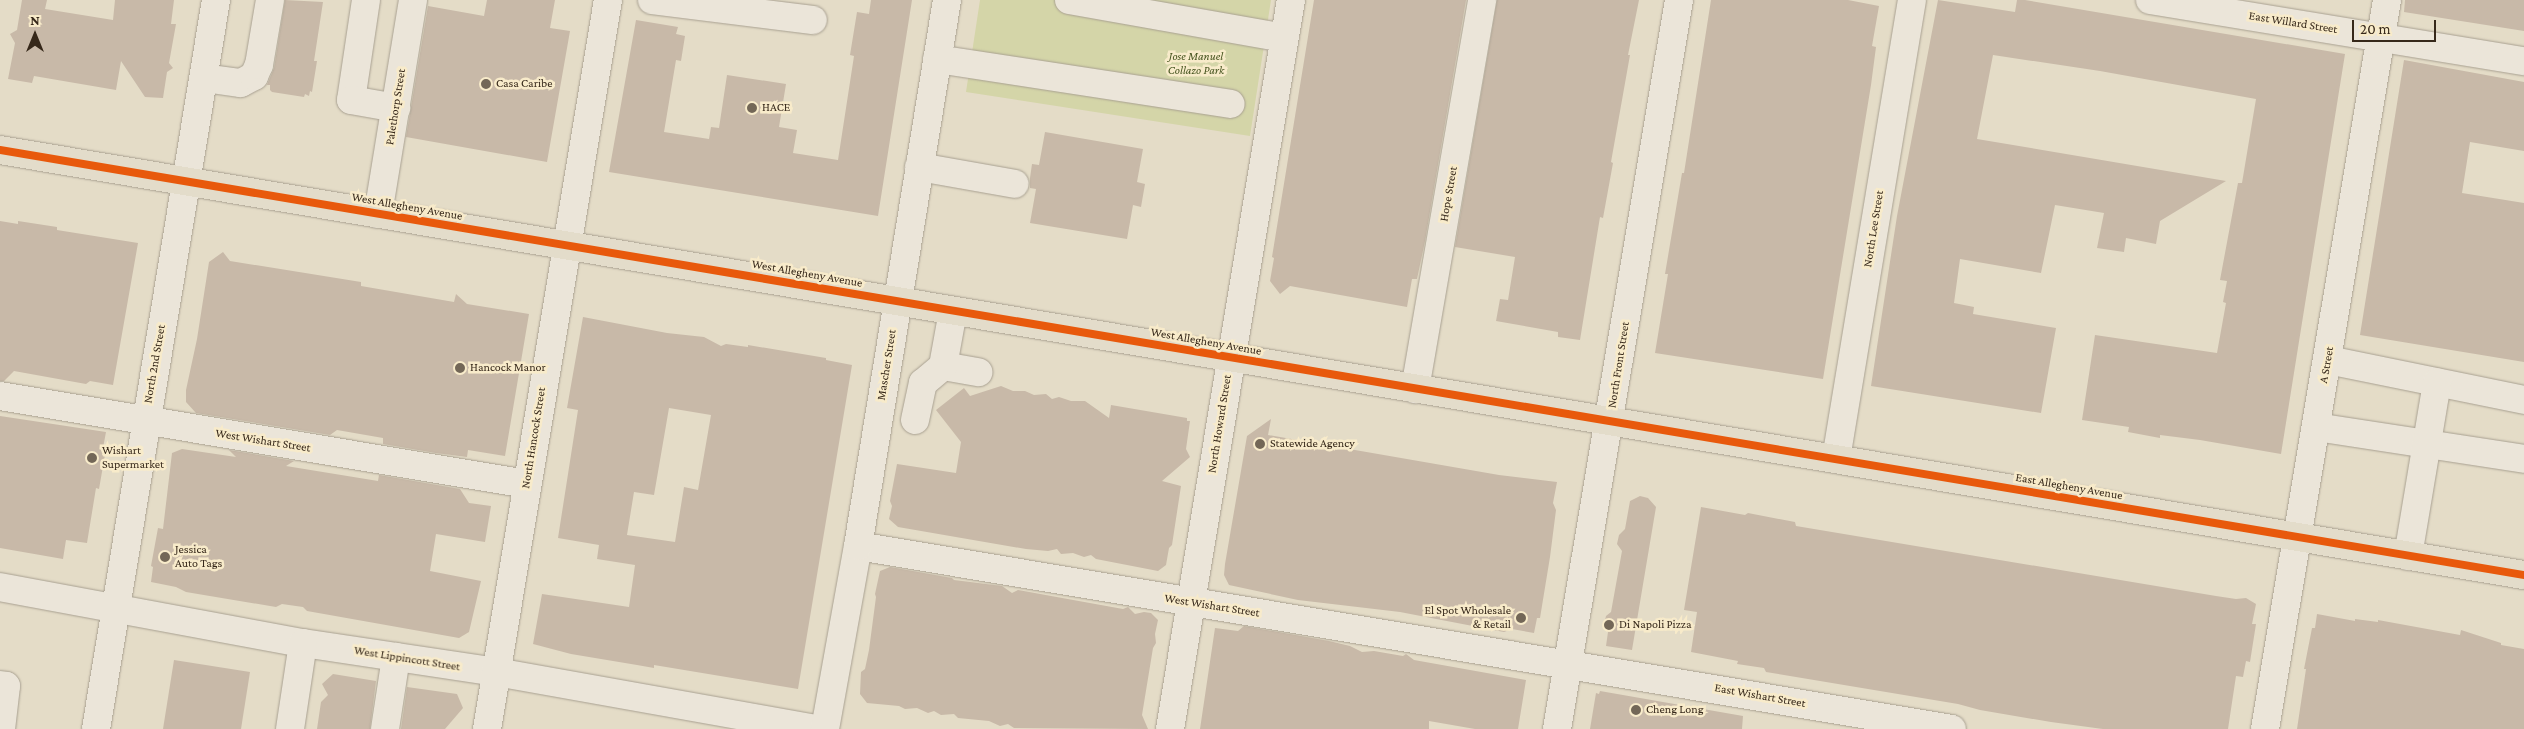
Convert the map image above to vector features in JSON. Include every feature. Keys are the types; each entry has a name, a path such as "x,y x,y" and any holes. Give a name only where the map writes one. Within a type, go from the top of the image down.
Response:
{"main road":[{"name":"West Allegheny Avenue","path":"0,150 1610,421"},
{"name":"East Allegheny Avenue","path":"1610,421 2524,575"}],"street":[{"name":"North 2nd Street","path":"96,729 216,0"},
{"path":"204,78 241,82 254,76 259,65 270,0"},
{"path":"366,0 351,100 396,108"},
{"name":"Palethorp Street","path":"378,214 414,0"},
{"name":"North Hancock Street","path":"487,729 608,0"},
{"path":"652,0 813,20"},
{"name":"Mascher Street","path":"825,729 858,546 947,0"},
{"path":"1069,0 1284,38"},
{"name":"North Howard Street","path":"1170,729 1290,0"},
{"name":"Hope Street","path":"1416,389 1482,0"},
{"name":"North Front Street","path":"1557,729 1679,0"},
{"name":"North Lee Street","path":"1836,459 1912,0"},
{"name":"East Willard Street","path":"2150,0 2524,61"},
{"name":"A Street","path":"2265,729 2387,0"},
{"path":"937,59 1231,104"},
{"path":"919,167 1015,184"},
{"path":"915,420 923,383 943,366 953,311"},
{"path":"2328,360 2524,400"},
{"path":"943,366 978,372"},
{"path":"2408,556 2437,382"},
{"name":"West Wishart Street","path":"0,396 146,422 527,484"},
{"path":"2316,427 2524,459"},
{"name":"West Wishart Street","path":"858,546 1191,603 1567,663"},
{"name":"West Lippincott Street","path":"0,587 303,643 496,672 815,729"},
{"path":"290,729 303,643"},
{"path":"385,729 396,657"},
{"name":"East Wishart Street","path":"1567,663 1952,729"},
{"path":"0,685 6,686 1,729"}],"green space":[{"name":"Jose Manuel Collazo Park","path":"980,0 1271,0 1250,136 966,92"}],"building":[{"path":"22,0 47,0 45,9 113,20 115,0 174,0 171,24 176,24 169,63 173,68 167,72 163,98 145,97 121,61 116,90 34,76 32,83 8,79 15,43 10,34 17,30"},
{"path":"285,0 323,2 314,61 317,61 312,92 310,91 309,96 305,94 304,97 272,92 270,85 267,85 274,68"},
{"name":"Casa Caribe","path":"487,0 555,0 550,28 570,31 547,162 406,137 428,6 484,16"},
{"name":"HACE","path":"871,0 912,0 878,216 609,172 636,20 678,27 676,34 685,36 681,61 676,60 664,132 709,139 711,127 719,128 727,75 786,84 779,127 797,130 793,153 838,160 854,56 850,55 857,12 869,14"},
{"path":"1314,0 1466,0 1425,241 1417,279 1412,279 1407,307 1290,286 1280,294 1270,281 1274,258 1272,257"},
{"path":"1497,0 1639,0 1628,55 1630,55 1611,162 1613,163 1603,218 1600,217 1580,340 1558,337 1558,332 1496,321 1500,299 1508,300 1515,257 1455,247"},
{"path":"1711,0 1848,0 1879,6 1872,46 1876,47 1871,85 1823,379 1655,353 1668,274 1665,274 1682,173 1684,173"},
{"path":"1938,0 2015,12 2017,0 2025,0 2345,54 2281,454 2200,440 2160,435 2160,438 2128,432 2129,427 2082,420 2095,335 2217,353 2226,303 2223,302 2227,281 2220,280 2238,183 2242,183 2256,99 2100,71 1993,55 1977,139 2226,181 2160,221 2156,244 2126,238 2124,252 2097,248 2104,213 2055,205 2041,273 1960,259 1954,303 1974,307 1973,314 2056,328 2041,413 1871,386 1897,216"},
{"path":"2405,0 2524,0 2524,31 2404,12"},
{"path":"2404,60 2524,82 2524,151 2470,142 2462,193 2524,203 2524,362 2360,335"},
{"path":"1045,132 1143,149 1137,182 1145,184 1141,207 1133,205 1127,239 1030,223 1036,189 1030,188 1032,164 1039,165"},
{"path":"0,221 18,224 18,221 57,227 57,230 138,243 113,385 90,381 86,384 14,371 4,381 0,381"},
{"path":"223,252 230,261 361,282 361,286 454,302 456,294 467,304 529,314 505,456 468,450 467,457 436,453 383,444 383,438 337,430 330,435 196,413 186,402 186,390 197,339 209,262"},
{"path":"583,317 667,333 704,337 721,346 726,344 748,347 748,345 826,358 826,360 852,365 798,689 654,665 654,668 571,654 533,644 542,594 629,607 635,565 597,559 599,545 558,538 578,410 567,408","holes":["669,408 711,415 698,490 684,487 675,542 627,535 634,492 654,495"]},
{"path":"1001,386 1013,391 1025,391 1034,395 1046,394 1052,399 1059,397 1071,401 1085,401 1109,418 1111,405 1187,418 1187,421 1190,421 1186,449 1190,457 1162,481 1181,486 1172,545 1169,548 1166,565 1158,571 1096,559 1091,555 1084,557 1073,553 1061,554 1057,549 1048,551 1026,549 898,527 889,519 892,506 890,501 897,464 956,473 961,442 936,410 964,388 970,396"},
{"path":"0,416 106,432 103,448 106,449 99,489 96,488 87,543 66,540 63,559 0,548"},
{"path":"1271,419 1268,435 1499,475 1557,482 1553,503 1556,510 1550,557 1540,618 1537,618 1534,633 1512,629 1504,632 1400,612 1298,600 1229,585 1224,575 1225,564 1247,436"},
{"path":"182,449 236,457 229,450 294,461 286,466 378,481 379,475 460,489 469,503 491,506 485,542 436,534 430,571 481,581 469,632 459,638 307,611 303,607 282,604 276,607 186,592 176,587 151,582 153,567 151,566 158,528 163,529 172,453"},
{"path":"1640,496 1648,498 1656,507 1632,650 1606,646 1608,632 1604,625 1606,616 1611,612 1622,551 1617,544 1619,535 1625,529 1630,501"},
{"path":"1701,507 1795,522 1796,526 2216,596 2236,599 2246,598 2256,604 2252,624 2256,624 2250,662 2246,661 2243,677 2236,676 2228,729 2103,729 2051,722 1980,710 1958,704 1766,672 1764,668 1737,664 1738,661 1691,652 1697,612 1684,610"},
{"path":"890,567 952,578 954,580 1002,586 1012,593 1018,590 1123,609 1128,607 1135,614 1151,613 1158,620 1155,634 1156,643 1153,648 1142,715 1148,729 1014,728 1008,724 1000,726 989,721 958,718 954,714 941,715 934,711 928,713 917,708 905,709 899,706 867,703 860,694 861,672 865,669 869,650 875,594 880,571"},
{"path":"2317,614 2355,621 2355,619 2378,622 2378,620 2460,635 2461,630 2501,643 2501,645 2524,649 2524,729 2297,729 2306,669 2304,669 2312,628 2315,628"},
{"path":"1244,626 1329,641 1350,646 1362,652 1374,651 1403,656 1406,654 1414,660 1526,680 1518,729 1475,729 1429,721 1429,729 1200,729 1215,628 1238,631"},
{"path":"174,660 250,672 241,729 163,729"},
{"path":"333,674 376,681 370,729 317,729 321,702 328,695 322,684"},
{"path":"407,687 457,694 463,708 445,729 401,729"},
{"path":"1600,691 1743,716 1742,729 1590,729 1596,693 1599,694"}],"cycle path":[{"path":"0,150 2524,575"}],"place":[{"name":"Casa Caribe","path":"486,84"},
{"name":"HACE","path":"752,108"},
{"name":"Hancock Manor","path":"460,368"},
{"name":"Statewide Agency","path":"1260,444"},
{"name":"Wishart Supermarket","path":"92,458"},
{"name":"Jessica Auto Tags","path":"165,557"},
{"name":"El Spot Wholesale & Retail","path":"1521,618"},
{"name":"Di Napoli Pizza","path":"1609,625"},
{"name":"Cheng Long","path":"1636,710"}]}
